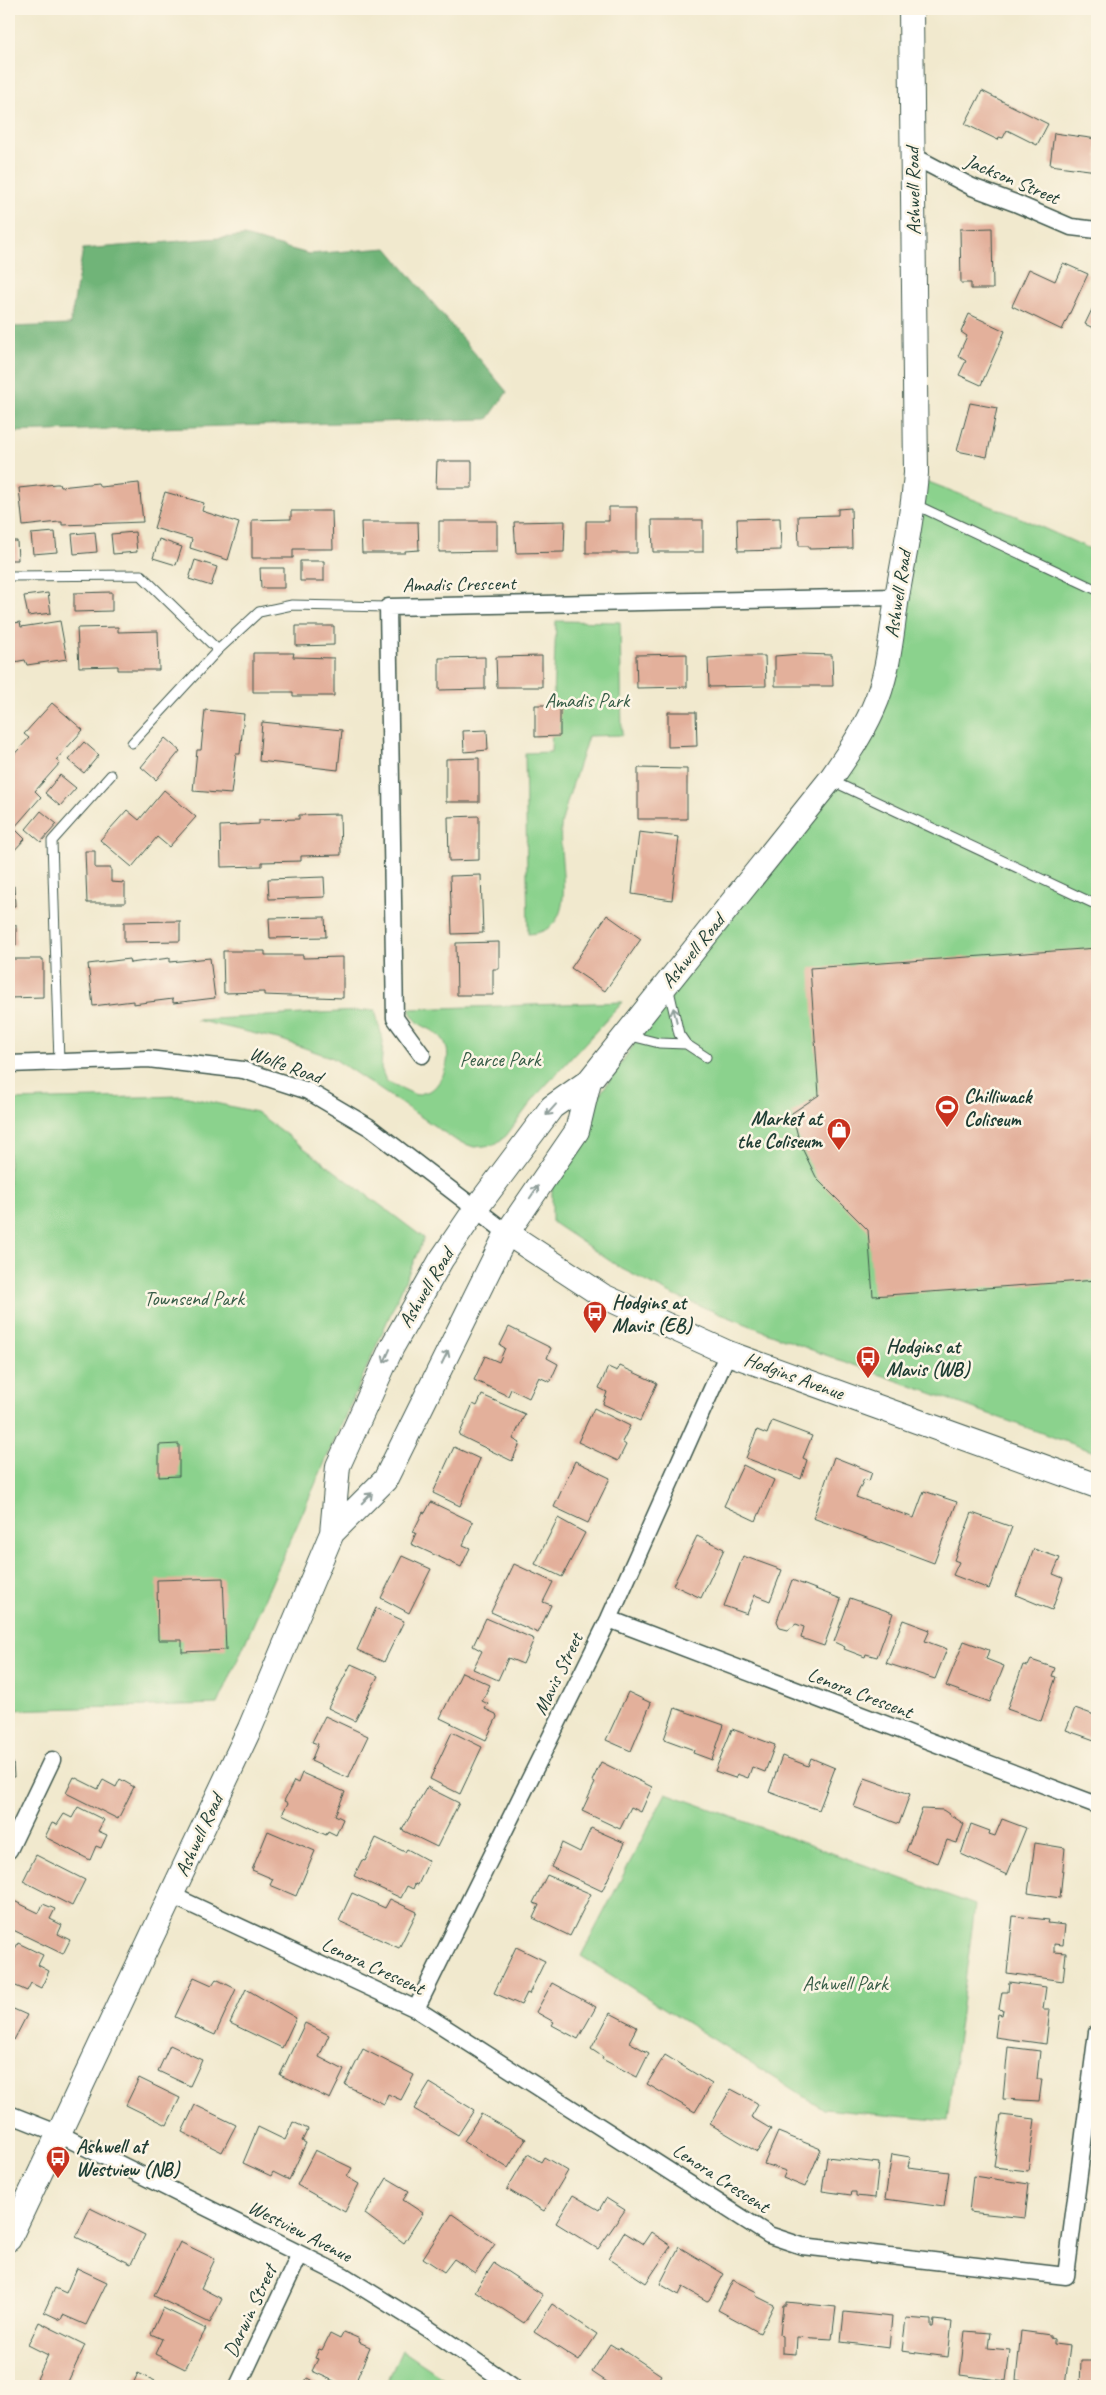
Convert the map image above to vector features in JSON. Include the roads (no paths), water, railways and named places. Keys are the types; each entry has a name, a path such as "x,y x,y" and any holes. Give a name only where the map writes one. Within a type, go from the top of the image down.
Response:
{"street":[{"name":"Ashwell Road","path":"9,2238 250,1728 332,1533 338,1466 392,1347 441,1260 552,1107 589,1081 830,780 860,735 874,708 885,673 914,504 916,473 911,9"},
{"name":"Jackson Street","path":"913,156 972,186 1015,202 1070,227 1097,230"},
{"name":"Amadis Crescent","path":"422,1055 395,1018 388,607 897,597"},
{"name":"Wolfe Road","path":"9,1064 148,1059 243,1070 308,1091 369,1128 507,1232"},
{"name":"Ashwell Road","path":"332,1533 385,1480 507,1232 577,1131 589,1081"},
{"name":"Hodgins Avenue","path":"507,1232 603,1296 728,1353 1097,1486"},
{"name":"Mavis Street","path":"416,2009 608,1619 728,1353"},
{"name":"Lenora Crescent","path":"608,1619 1097,1805"},
{"path":"9,1850 52,1760"},
{"name":"Lenora Crescent","path":"171,1894 416,2009 769,2235 802,2246 1066,2276 1097,2032"},
{"path":"9,2114 57,2134"},
{"name":"Westview Avenue","path":"57,2134 300,2254 367,2290 429,2329 512,2386"},
{"name":"Darwin Street","path":"238,2386 300,2254"}],"lane":[{"path":"914,504 1097,590"},
{"path":"9,576 141,575 218,650"},
{"path":"132,743 218,650 259,612 292,605 388,607"},
{"path":"59,1062 52,841 111,775"},
{"path":"830,780 1097,905"},
{"path":"667,984 679,1034 686,1044 706,1056"},
{"path":"626,1035 659,1043 686,1044"}],"place":[{"name":"Chilliwack Coliseum","path":"947,1128"},
{"name":"Market at the Coliseum","path":"839,1151"},
{"name":"Hodgins at Mavis (EB)","path":"595,1334"},
{"name":"Hodgins at Mavis (WB)","path":"868,1379"},
{"name":"Ashwell at Westview (NB)","path":"58,2179"}],"park label":[{"name":"Amadis Park","path":"587,700"},
{"name":"Pearce Park","path":"500,1059"},
{"name":"Townsend Park","path":"194,1298"},
{"name":"Ashwell Park","path":"845,1983"}]}
